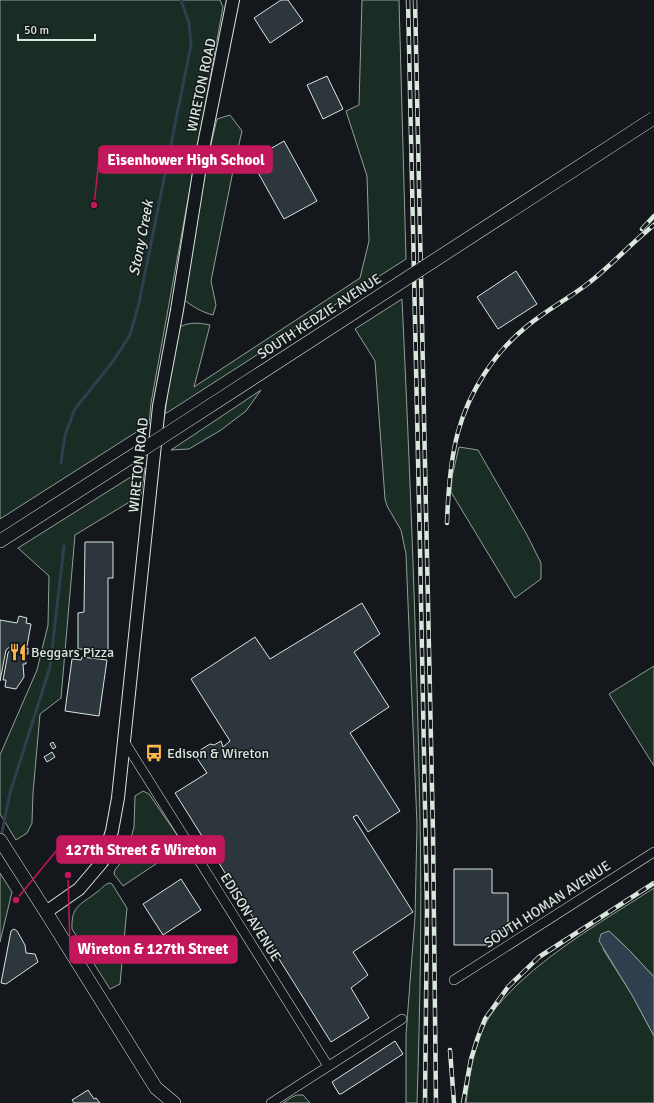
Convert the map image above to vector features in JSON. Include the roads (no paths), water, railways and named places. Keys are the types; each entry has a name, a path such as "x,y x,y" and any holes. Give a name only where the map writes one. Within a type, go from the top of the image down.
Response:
{"main road":[{"name":"SOUTH KEDZIE AVENUE","path":"0,541 654,118"},
{"path":"0,840 156,1088 174,1103"},
{"path":"156,1088 157,1103"}],"street":[{"name":"WIRETON ROAD","path":"46,912 79,889 102,862 112,831 118,798 159,406 177,310 202,154 233,0"},
{"name":"EDISON AVENUE","path":"124,741 328,1066"},
{"name":"SOUTH HOMAN AVENUE","path":"454,980 654,852"},
{"path":"271,1103 402,1019"}],"water":[{"path":"609,931 654,977 654,1036 632,995 599,941 601,934"}],"waterway":[{"name":"Stony Creek","path":"61,463 65,435 75,409 114,360 130,335 139,303 191,45 189,23 181,0"},
{"name":"Stony Creek","path":"1,837 10,793 50,667 64,546"}],"railway":[{"path":"408,0 427,909 425,1103"},
{"path":"415,0 433,834 436,1103"},
{"path":"642,229 654,216"},
{"path":"447,523 450,477 458,432 469,402 493,361 514,337 595,278 654,225"},
{"path":"463,1103 471,1059 478,1037 485,1019 508,987 539,957 654,883"},
{"path":"450,1050 454,1103"}],"place":[{"name":"Eisenhower High School","path":"94,205"},
{"name":"Beggars Pizza","path":"18,652"},
{"name":"Edison & Wireton","path":"154,753"},
{"name":"Wireton & 127th Street","path":"68,875"},
{"name":"127th Street & Wireton","path":"16,900"}]}
